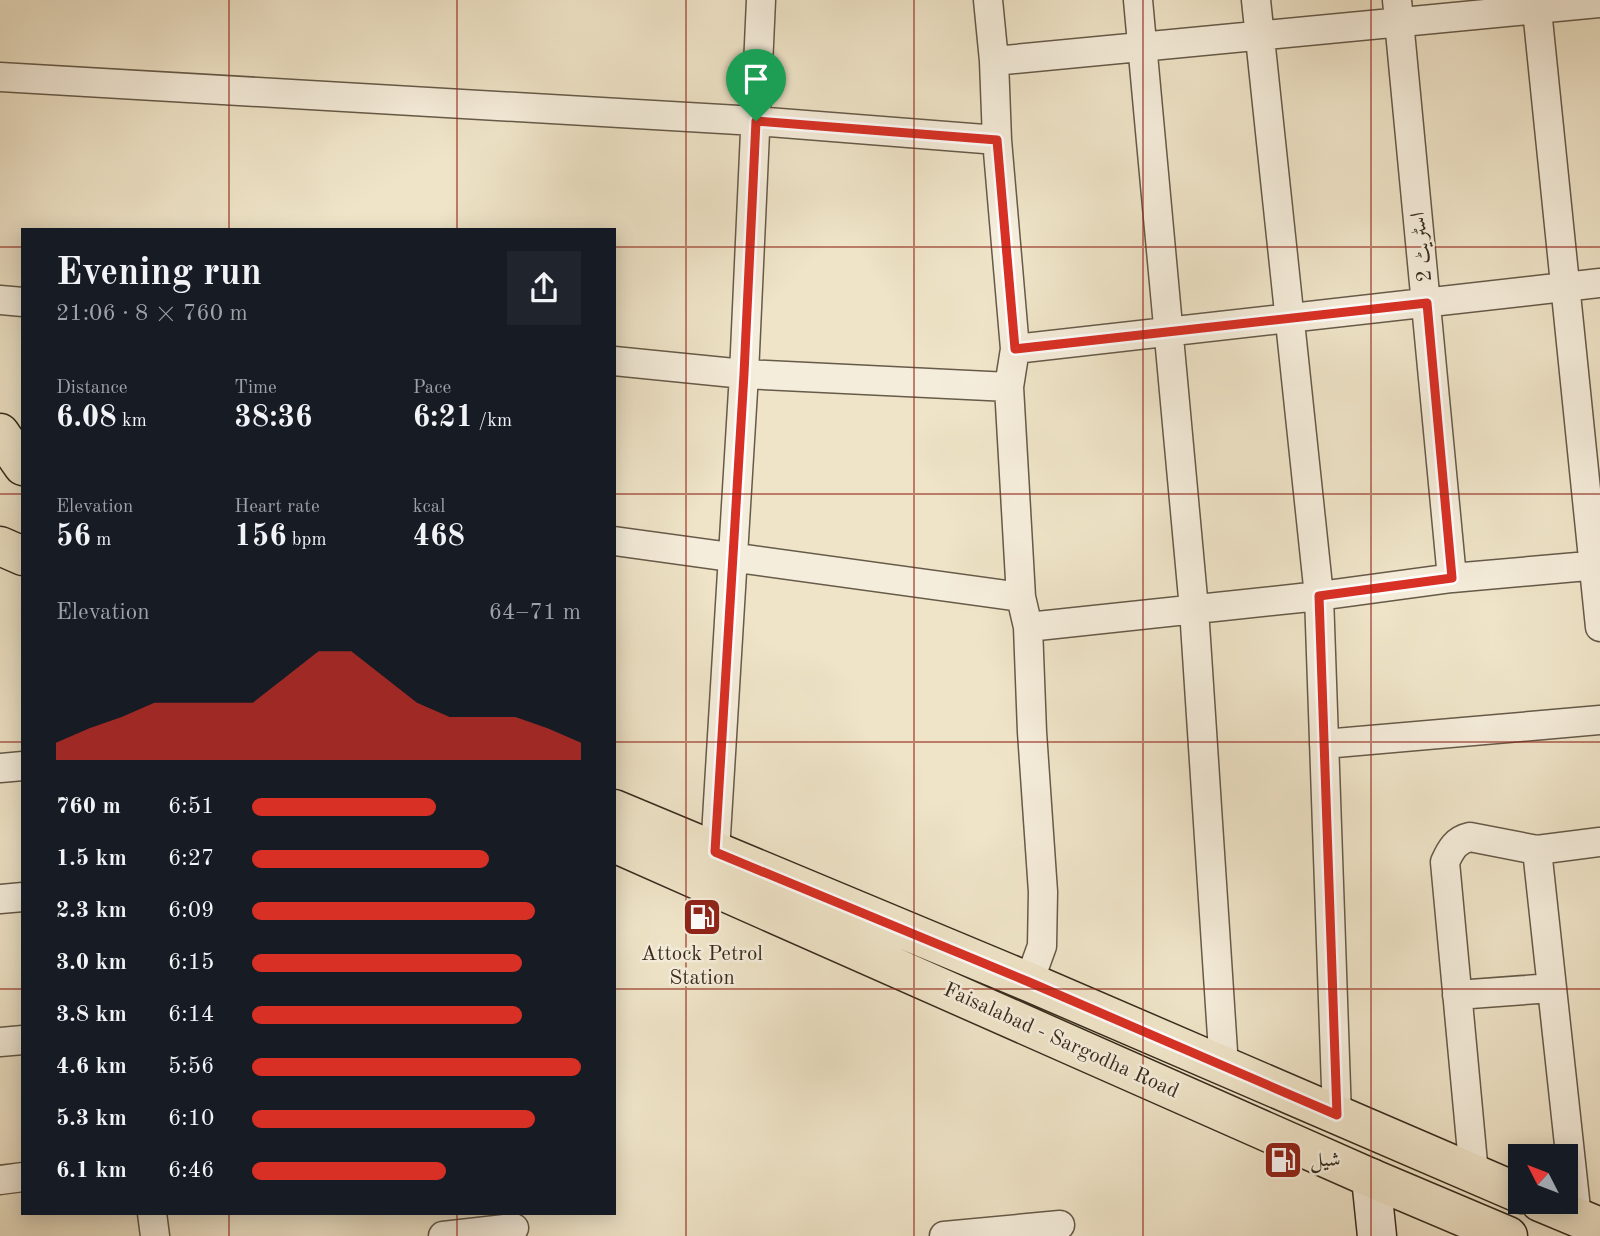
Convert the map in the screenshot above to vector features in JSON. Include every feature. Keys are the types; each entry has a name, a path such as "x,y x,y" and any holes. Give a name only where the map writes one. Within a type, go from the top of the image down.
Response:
{"main road":[{"path":"0,547 21,555"},
{"path":"0,571 21,580"},
{"name":"Faisalabad - Sargodha Road","path":"616,810 1029,982 1508,1188"},
{"name":"Faisalabad - Sargodha Road","path":"616,844 1508,1236"},
{"path":"1568,1214 1588,1223"}],"street":[{"path":"715,852 744,374 761,0"},
{"path":"988,0 1015,349 1009,387 1021,597 1028,627 1043,892 1042,946 1029,982"},
{"path":"1138,0 1194,609 1224,1067"},
{"path":"1256,0 1319,596 1337,1115"},
{"path":"994,61 1260,34 1398,12 1600,3"},
{"path":"1537,5 1597,565 1600,627"},
{"name":"اسٹریٹ 2","path":"1398,12 1452,578"},
{"path":"0,77 756,121 997,140"},
{"path":"1015,349 1600,284"},
{"path":"0,300 21,302"},
{"path":"616,361 744,374 1009,387"},
{"path":"616,541 1021,597"},
{"path":"1028,627 1319,596 1452,578 1597,565"},
{"path":"1324,744 1600,720"},
{"path":"0,768 21,766"},
{"path":"1474,1174 1445,862 1452,848 1461,839 1470,836 1537,850 1600,842"},
{"path":"1537,850 1552,988 1588,1223"},
{"path":"0,899 21,897"},
{"path":"1457,995 1552,988"},
{"path":"0,1042 21,1040"},
{"path":"0,1180 21,1177"},
{"path":"1371,1178 1377,1236"},
{"path":"152,1215 155,1236"},
{"path":"944,1236 1060,1225"},
{"path":"443,1236 514,1226"}],"place":[{"name":"Attock Petrol Station","path":"702,917"},
{"name":"شیل","path":"1283,1160"}],"route":[{"path":"756,121 997,140 1015,349 1427,303 1452,578 1319,596 1337,1115 1029,982 715,852 744,374 756,121"}]}
